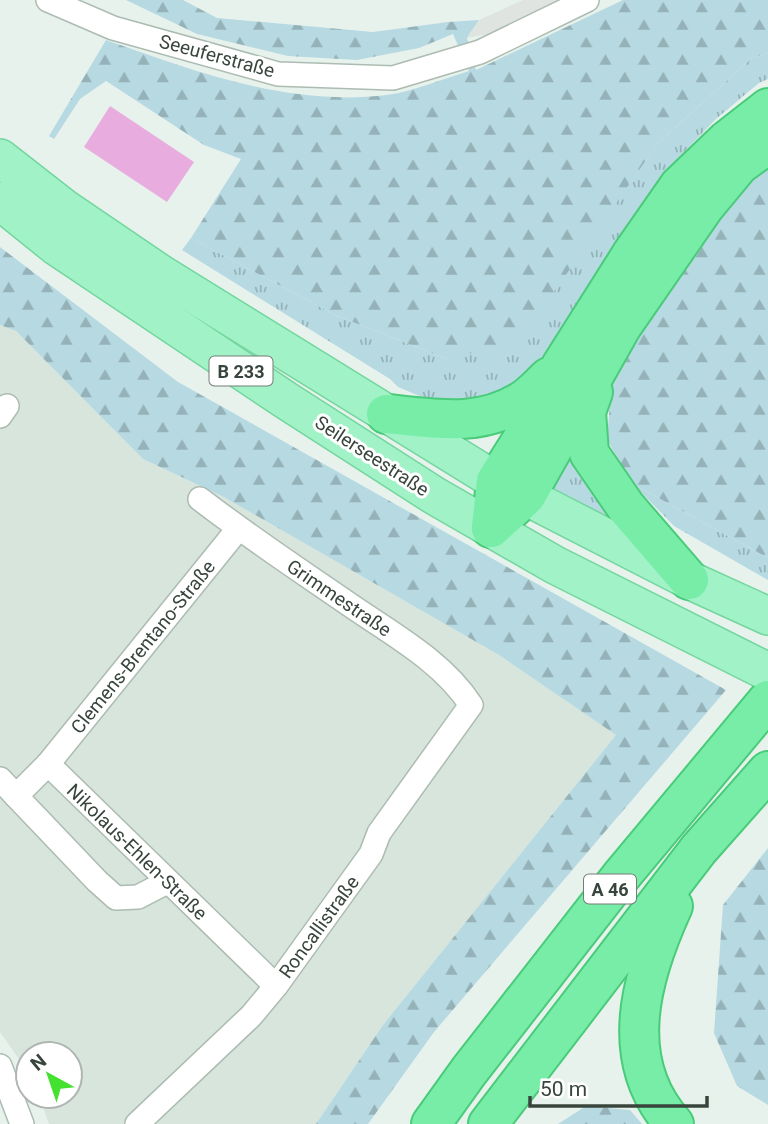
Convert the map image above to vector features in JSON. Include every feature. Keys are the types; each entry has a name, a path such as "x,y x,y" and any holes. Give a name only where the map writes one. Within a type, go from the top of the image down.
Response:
{"highway":[{"path":"511,488 520,443 561,366 633,252 679,186 727,140 768,108"},
{"path":"491,528 511,488 605,357 622,326 705,206 739,164 768,144"},
{"path":"605,357 586,412 589,453 625,507 689,580"},
{"path":"386,414 462,421 496,415 523,401 561,366"},
{"name":"A 46","path":"431,1124 468,1071 622,874 763,706"},
{"name":"A 46","path":"488,1124 699,849 768,771"},
{"path":"674,1124 652,1091 643,1063 638,1030 640,1007 656,943 699,849"}],"main road":[{"name":"B 233","path":"0,158 64,208 150,266 386,414 511,488 689,580 768,616"},
{"name":"Seilerseestraße","path":"0,201 57,247 435,496 555,565 768,672"}],"street":[{"name":"Seeuferstraße","path":"48,0 113,28 278,74 393,78 480,52 587,0"},
{"name":"Grimmestraße","path":"200,499 238,529 420,652 460,689 471,705"},
{"name":"Clemens-Brentano-Straße","path":"48,765 238,529"},
{"name":"Roncallistraße","path":"137,1124 251,1016 276,986 371,854 379,833 471,705"},
{"path":"16,796 48,765"},
{"name":"Nikolaus-Ehlen-Straße","path":"48,765 276,986"},
{"path":"0,779 116,898 138,897 167,882"},
{"path":"0,1066 22,1124"}],"shaded area":[{"path":"523,0 565,0 489,34 467,38 479,20"},
{"path":"110,106 194,162 167,202 84,147"},
{"path":"0,325 16,331 143,459 222,496 499,655 616,735 383,1025 316,1124 49,1124 44,1110 84,1110 84,1040 14,1040 14,1052 0,1032"}],"green space":[{"path":"126,0 183,0 217,18 373,32 479,20 467,38 476,70 623,0 768,0 768,53 752,58 658,143 519,342 447,359 335,315 191,238 241,159 204,145 106,81 80,99 54,139 49,136 106,40 244,84 315,96 351,97 397,93 469,71 453,34 419,48 357,60 288,56 197,34"},
{"path":"768,53 768,79 759,83 716,119 664,173 554,342 527,377 488,402 446,407 398,387 390,379 182,250 191,238 335,315 447,359 597,229 658,143 752,58"},
{"path":"768,164 768,558 633,484 607,440 612,376 743,181"},
{"path":"0,247 178,382 726,690 434,1032 368,1124 316,1124 383,1025 616,735 499,655 222,496 143,459 16,331 0,325"},
{"path":"568,439 616,522 549,486"},
{"path":"633,484 768,558 768,580 674,526"},
{"path":"768,848 768,1105 737,1086 714,1033 723,905"},
{"path":"586,1106 630,1110 642,1124 558,1124"}]}
